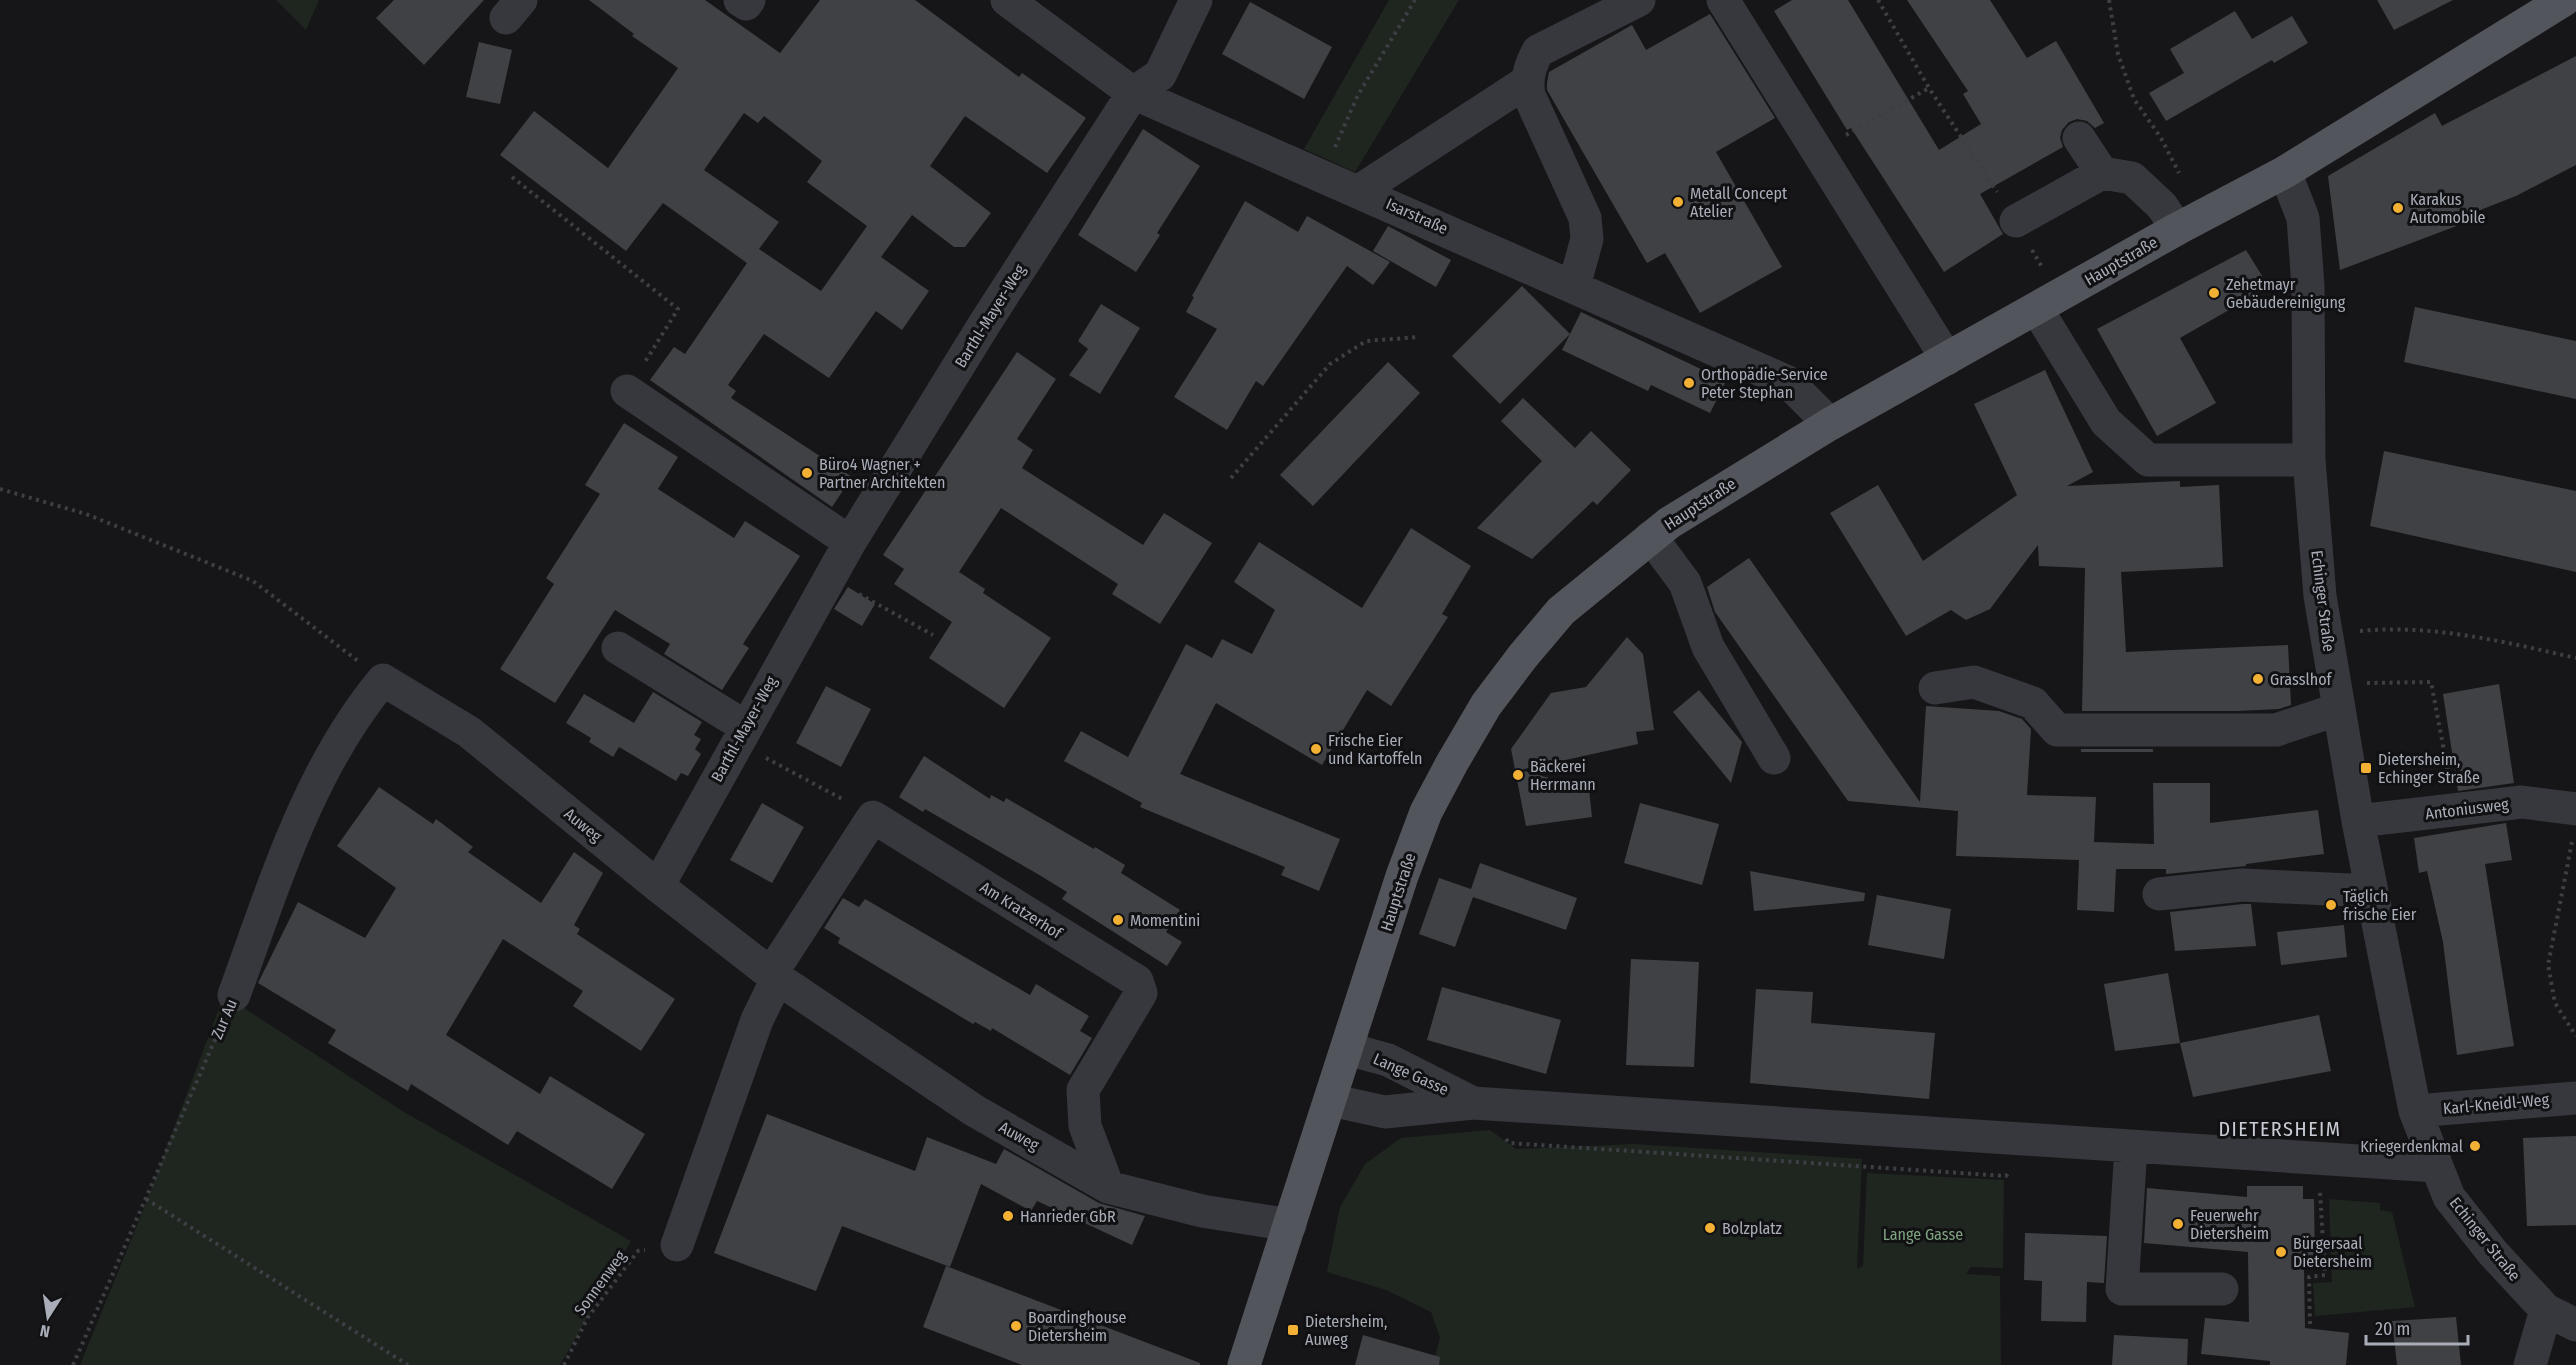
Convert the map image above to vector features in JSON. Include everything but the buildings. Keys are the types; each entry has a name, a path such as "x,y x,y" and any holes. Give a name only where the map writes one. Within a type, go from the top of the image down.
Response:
{"main road":[{"name":"Hauptstraße","path":"1244,1365 1348,1049 1402,876 1426,812 1463,743 1492,697 1561,611 1651,537 1830,424 2284,172 2564,0"}],"street":[{"path":"740,0 746,4 749,0"},
{"name":"Isarstraße","path":"1006,0 1133,93 1788,382 1830,424"},
{"path":"1133,93 1160,75 1196,0"},
{"path":"1574,286 1587,239 1585,218 1528,95 1526,82 1530,66 1538,51 1639,0"},
{"path":"1723,0 1947,359"},
{"path":"1359,191 1526,82"},
{"name":"Barthl-Mayer-Weg","path":"658,886 850,542 985,323 1133,93"},
{"path":"2079,138 2102,173"},
{"name":"Echinger Straße","path":"2284,172 2303,218 2308,286 2309,460 2320,596 2358,821 2415,1111 2449,1197 2476,1232 2546,1310 2576,1325"},
{"path":"2016,221 2102,173 2132,178 2162,206 2189,223"},
{"path":"2048,303 2106,422 2148,460 2309,460"},
{"path":"627,391 850,542"},
{"path":"1651,537 1685,583 1708,647 1774,758"},
{"path":"618,648 741,735"},
{"name":"Auweg","path":"383,680 469,732 658,886 774,976 975,1112 1108,1187 1202,1211 1290,1225"},
{"name":"Zur Au","path":"234,995 295,829 355,714 383,680"},
{"path":"1935,688 1974,682 2033,703 2057,730 2277,730 2337,696"},
{"name":"Antoniusweg","path":"2358,821 2522,802 2575,820"},
{"path":"677,1245 756,1020 774,976 873,817"},
{"name":"Am Kratzerhof","path":"873,817 1137,981 1141,993 1083,1090 1086,1126 1108,1187"},
{"path":"2159,894 2242,885 2372,891"},
{"name":"Lange Gasse","path":"1348,1049 1388,1060 1473,1103"},
{"name":"Karl-Kneidl-Weg","path":"2415,1111 2576,1098"},
{"name":"Lange Gasse","path":"1330,1100 1385,1112 1473,1103 2436,1166"},
{"path":"2131,1147 2122,1289 2222,1289"},
{"path":"2530,1365 2546,1310"}],"path":[{"path":"1322,175 1358,95 1414,0"},
{"path":"1878,0 1929,88 2016,221 2048,303"},
{"path":"2109,0 2118,54 2134,99 2161,138 2189,223"},
{"path":"512,177 678,309 627,391"},
{"path":"1232,478 1330,364 1366,341 1419,337"},
{"path":"0,489 86,514 253,581 383,680"},
{"path":"830,578 933,635"},
{"path":"2326,635 2365,631 2435,632 2489,638 2576,658"},
{"path":"2337,696 2431,682 2455,810"},
{"path":"741,735 873,817"},
{"path":"2575,820 2548,965 2555,1003 2576,1036"},
{"name":"Zur Au","path":"73,1365 234,995"},
{"path":"2006,1176 2016,1176"},
{"path":"2310,1324 2309,1277 2325,1275 2319,1184"},
{"path":"146,1199 408,1365"},
{"name":"Sonnenweg","path":"564,1365 588,1317 638,1251 677,1245"}],"green space":[{"path":"276,0 319,0 306,30"},
{"path":"1389,0 1459,0 1355,172 1304,149"},
{"path":"224,995 404,1112 631,1241 560,1365 80,1365 144,1208"},
{"path":"1490,1130 1516,1149 1634,1144 1862,1159 1857,1269 1863,1266 1867,1173 2004,1180 2003,1268 1971,1267 1966,1274 2000,1276 2001,1365 1433,1365 1440,1337 1431,1312 1386,1290 1327,1272 1340,1207 1365,1164 1401,1138"},
{"path":"2329,1199 2380,1203 2380,1210 2392,1212 2415,1307 2315,1316 2313,1283 2332,1282"}],"place":[{"name":"Metall Concept Atelier","path":"1678,202"},
{"name":"Karakus Automobile","path":"2398,208"},
{"name":"Zehetmayr Gebäudereinigung","path":"2214,293"},
{"name":"Orthopädie-Service Peter Stephan","path":"1689,383"},
{"name":"Büro4 Wagner + Partner Architekten","path":"807,473"},
{"name":"Grasslhof","path":"2258,679"},
{"name":"Frische Eier und Kartoffeln","path":"1316,749"},
{"name":"Dietersheim, Echinger Straße","path":"2366,768"},
{"name":"Bäckerei Herrmann","path":"1518,775"},
{"name":"Täglich frische Eier","path":"2331,905"},
{"name":"Momentini","path":"1118,920"},
{"name":"Kriegerdenkmal","path":"2475,1146"},
{"name":"Hanrieder GbR","path":"1008,1216"},
{"name":"Feuerwehr Dietersheim","path":"2178,1224"},
{"name":"Bolzplatz","path":"1710,1228"},
{"name":"Bürgersaal Dietersheim","path":"2281,1252"},
{"name":"Boardinghouse Dietersheim","path":"1016,1326"},
{"name":"Dietersheim, Auweg","path":"1293,1330"}],"district":[{"name":"DIETERSHEIM","path":"2280,1129"}]}
